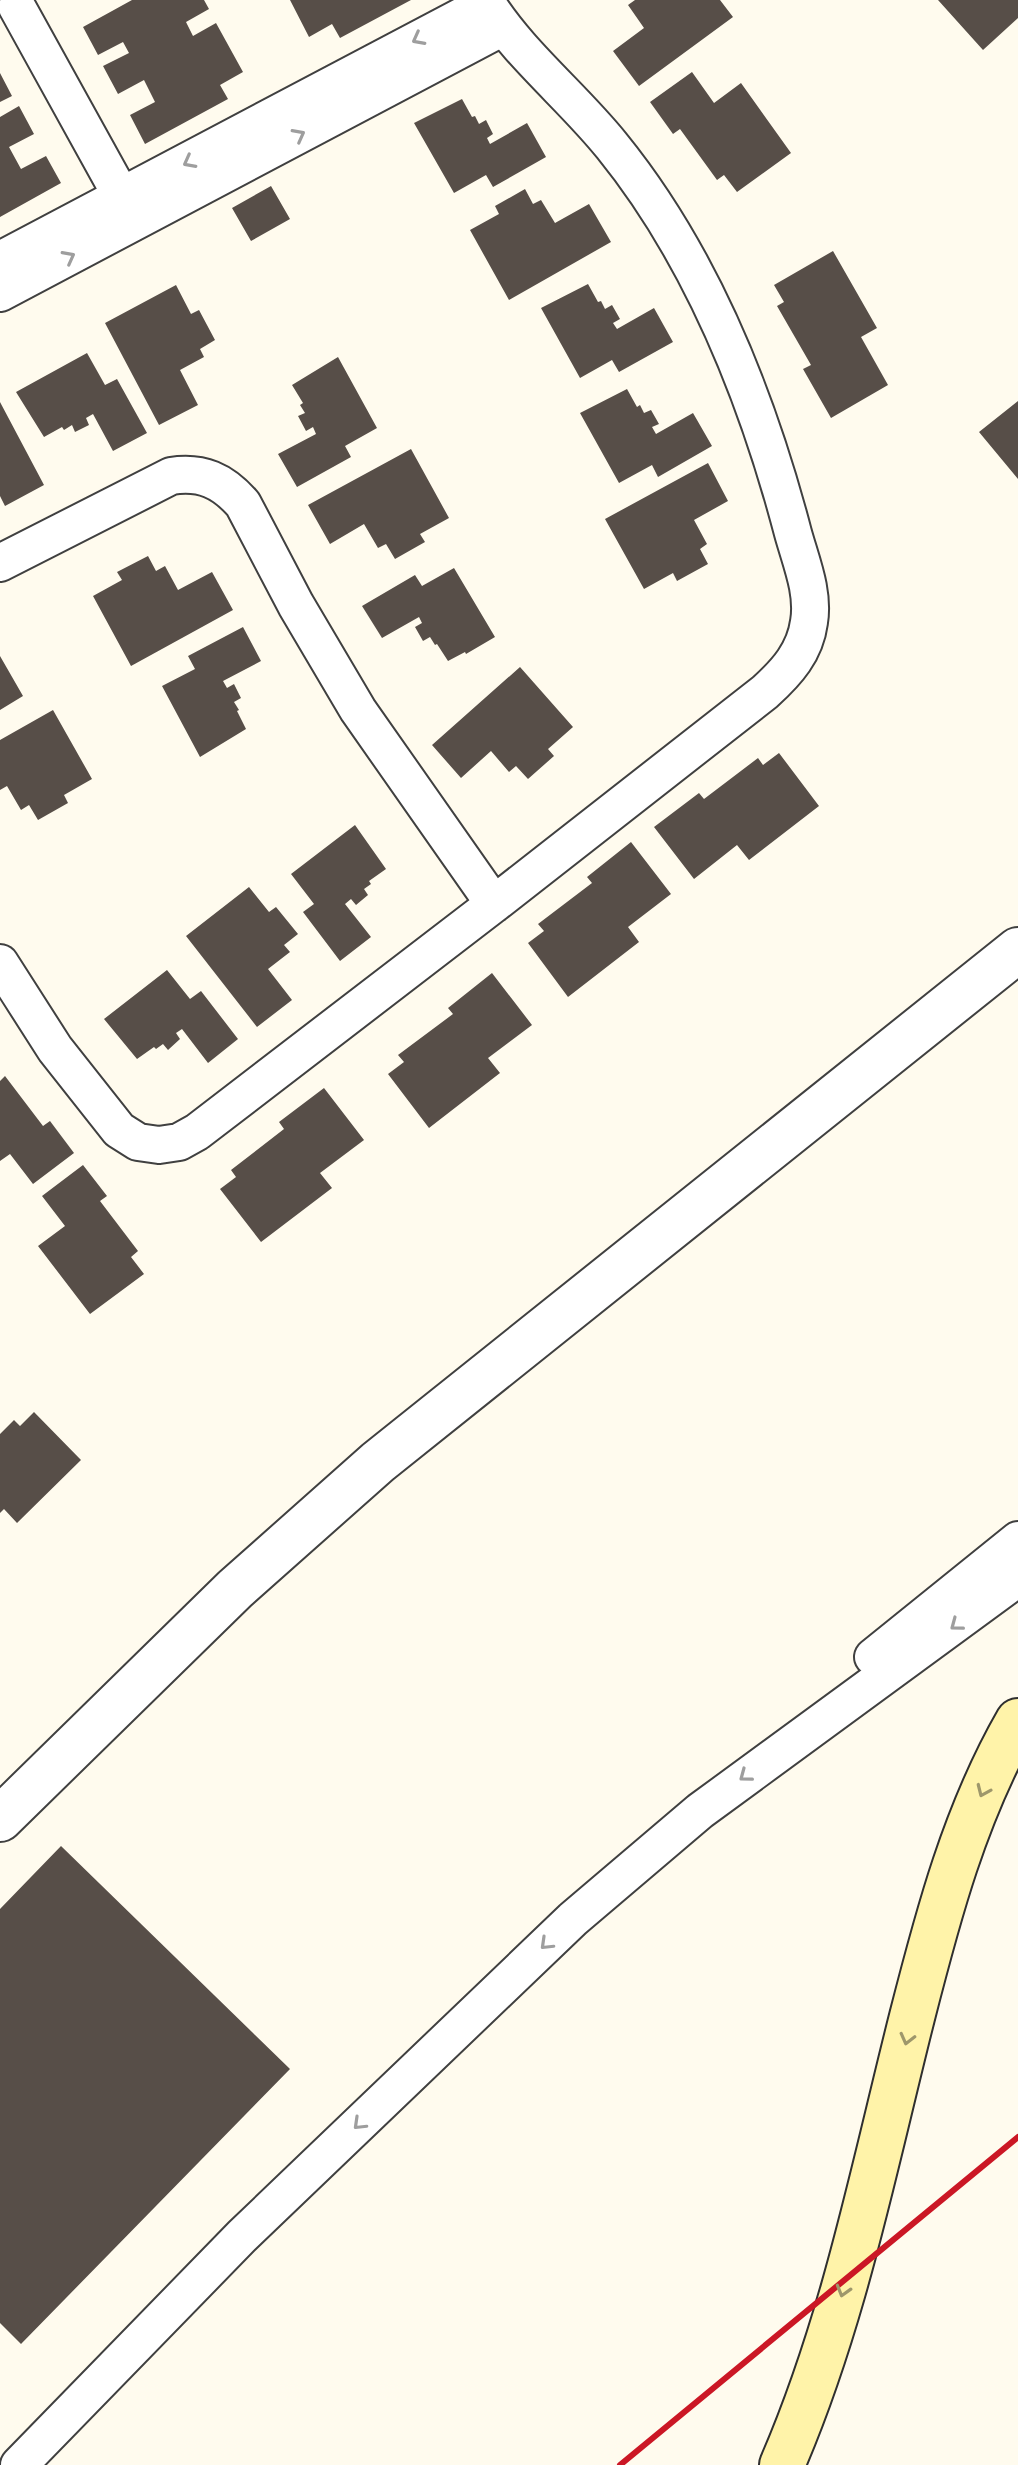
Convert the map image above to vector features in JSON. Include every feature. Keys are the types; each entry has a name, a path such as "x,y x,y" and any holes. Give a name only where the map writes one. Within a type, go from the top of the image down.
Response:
{"main road":[{"path":"782,2465 825,2353 936,1923 956,1859 980,1796 1018,1721"}],"street":[{"path":"16,8 122,197"},
{"path":"0,260 492,10"},
{"path":"0,293 492,10"},
{"path":"0,963 55,1049 119,1130 138,1142 159,1145 179,1142 197,1132 494,904 786,673 802,649 809,622 809,593 775,465 739,366 694,271 657,208 612,146 492,10"},
{"path":"0,563 171,476 200,475 217,481 243,504 296,605 358,710 494,904"},
{"path":"0,1819 235,1589 378,1462 1018,950"},
{"path":"828,1717 852,1677 1018,1540"},
{"path":"19,2465 242,2236 573,1919 700,1811 1018,1578"}],"building":[{"path":"132,0 204,0 209,9 186,22 193,36 216,23 243,72 220,85 228,99 145,144 130,115 155,102 144,80 118,94 103,66 129,53 123,42 98,55 83,27"},
{"path":"290,0 411,0 340,38 332,24 309,37"},
{"path":"635,0 720,0 733,17 639,86 613,51 644,28 628,5"},
{"path":"938,0 1018,0 1018,18 983,50"},
{"path":"692,72 714,103 741,83 791,153 737,192 724,175 717,180 680,129 673,134 650,102"},
{"path":"0,73 12,96 0,102"},
{"path":"462,99 479,124 486,120 493,134 487,138 490,144 527,123 546,157 493,187 486,175 454,193 414,123"},
{"path":"19,106 34,134 9,147 21,169 46,156 61,183 0,217 0,117"},
{"path":"271,186 290,219 251,241 232,208"},
{"path":"525,189 533,204 541,200 555,223 589,204 611,242 509,300 470,230 499,214 495,206"},
{"path":"833,251 877,328 861,337 888,385 831,418 803,369 811,365 777,306 784,302 774,285"},
{"path":"588,284 605,309 612,305 620,319 613,323 617,329 654,308 673,342 619,372 612,360 580,378 541,308"},
{"path":"176,285 191,314 199,310 215,340 200,349 204,357 180,370 198,405 159,425 105,323"},
{"path":"87,353 105,385 117,379 147,433 113,451 93,414 86,418 89,425 75,432 72,425 44,437 16,392"},
{"path":"338,357 377,428 345,446 351,457 297,487 278,454 316,434 313,427 306,431 298,416 305,413 292,385"},
{"path":"627,389 637,407 640,405 644,413 651,410 659,424 652,427 656,434 693,413 712,446 658,477 652,465 619,483 580,413"},
{"path":"1018,401 1018,479 979,432"},
{"path":"0,402 44,485 5,506 0,496"},
{"path":"411,449 449,518 420,534 425,542 395,559 386,544 378,548 364,524 330,544 308,505"},
{"path":"708,463 728,501 694,520 707,544 700,549 708,564 677,581 673,573 644,589 605,519"},
{"path":"148,556 156,571 165,566 178,590 212,572 233,610 131,666 93,596 122,580 117,572"},
{"path":"454,568 495,637 448,661 430,637 423,641 415,627 422,623 419,617 382,638 362,606 415,575 422,586"},
{"path":"243,627 261,661 223,681 227,688 234,684 241,698 234,702 246,729 200,757 162,686 195,669 188,656"},
{"path":"0,656 23,696 0,710"},
{"path":"520,667 573,727 548,749 554,756 528,779 516,766 509,772 491,751 461,778 432,745"},
{"path":"53,710 92,779 64,795 68,803 38,820 29,805 21,810 7,786 0,790 0,740"},
{"path":"779,753 819,806 749,860 737,845 694,879 654,827 699,793 704,799 758,758 763,765"},
{"path":"355,825 386,869 369,881 371,884 364,889 368,895 356,905 351,899 345,904 371,937 340,961 303,912 314,904 291,874"},
{"path":"631,842 671,894 628,927 639,942 568,997 528,943 544,931 538,924 592,883 587,877"},
{"path":"249,887 269,912 276,907 298,934 284,945 290,952 268,969 292,1000 257,1027 186,936"},
{"path":"167,970 190,999 201,991 238,1039 208,1063 182,1029 176,1033 180,1039 168,1050 163,1044 137,1059 104,1019"},
{"path":"492,973 532,1025 488,1058 500,1073 429,1128 388,1074 404,1062 398,1055 453,1014 448,1008"},
{"path":"5,1076 43,1126 50,1121 74,1153 33,1184 10,1154 0,1161 0,1081"},
{"path":"324,1088 364,1140 320,1173 332,1188 261,1242 220,1189 236,1177 231,1170 284,1129 279,1122"},
{"path":"83,1165 107,1196 100,1201 138,1251 131,1257 144,1274 90,1314 38,1246 65,1226 42,1196"},
{"path":"34,1412 81,1460 17,1523 4,1509 0,1513 0,1434 14,1420 20,1426"},
{"path":"61,1846 290,2069 21,2344 0,2323 0,1909"}],"railway":[{"path":"620,2465 1018,2137"}]}
